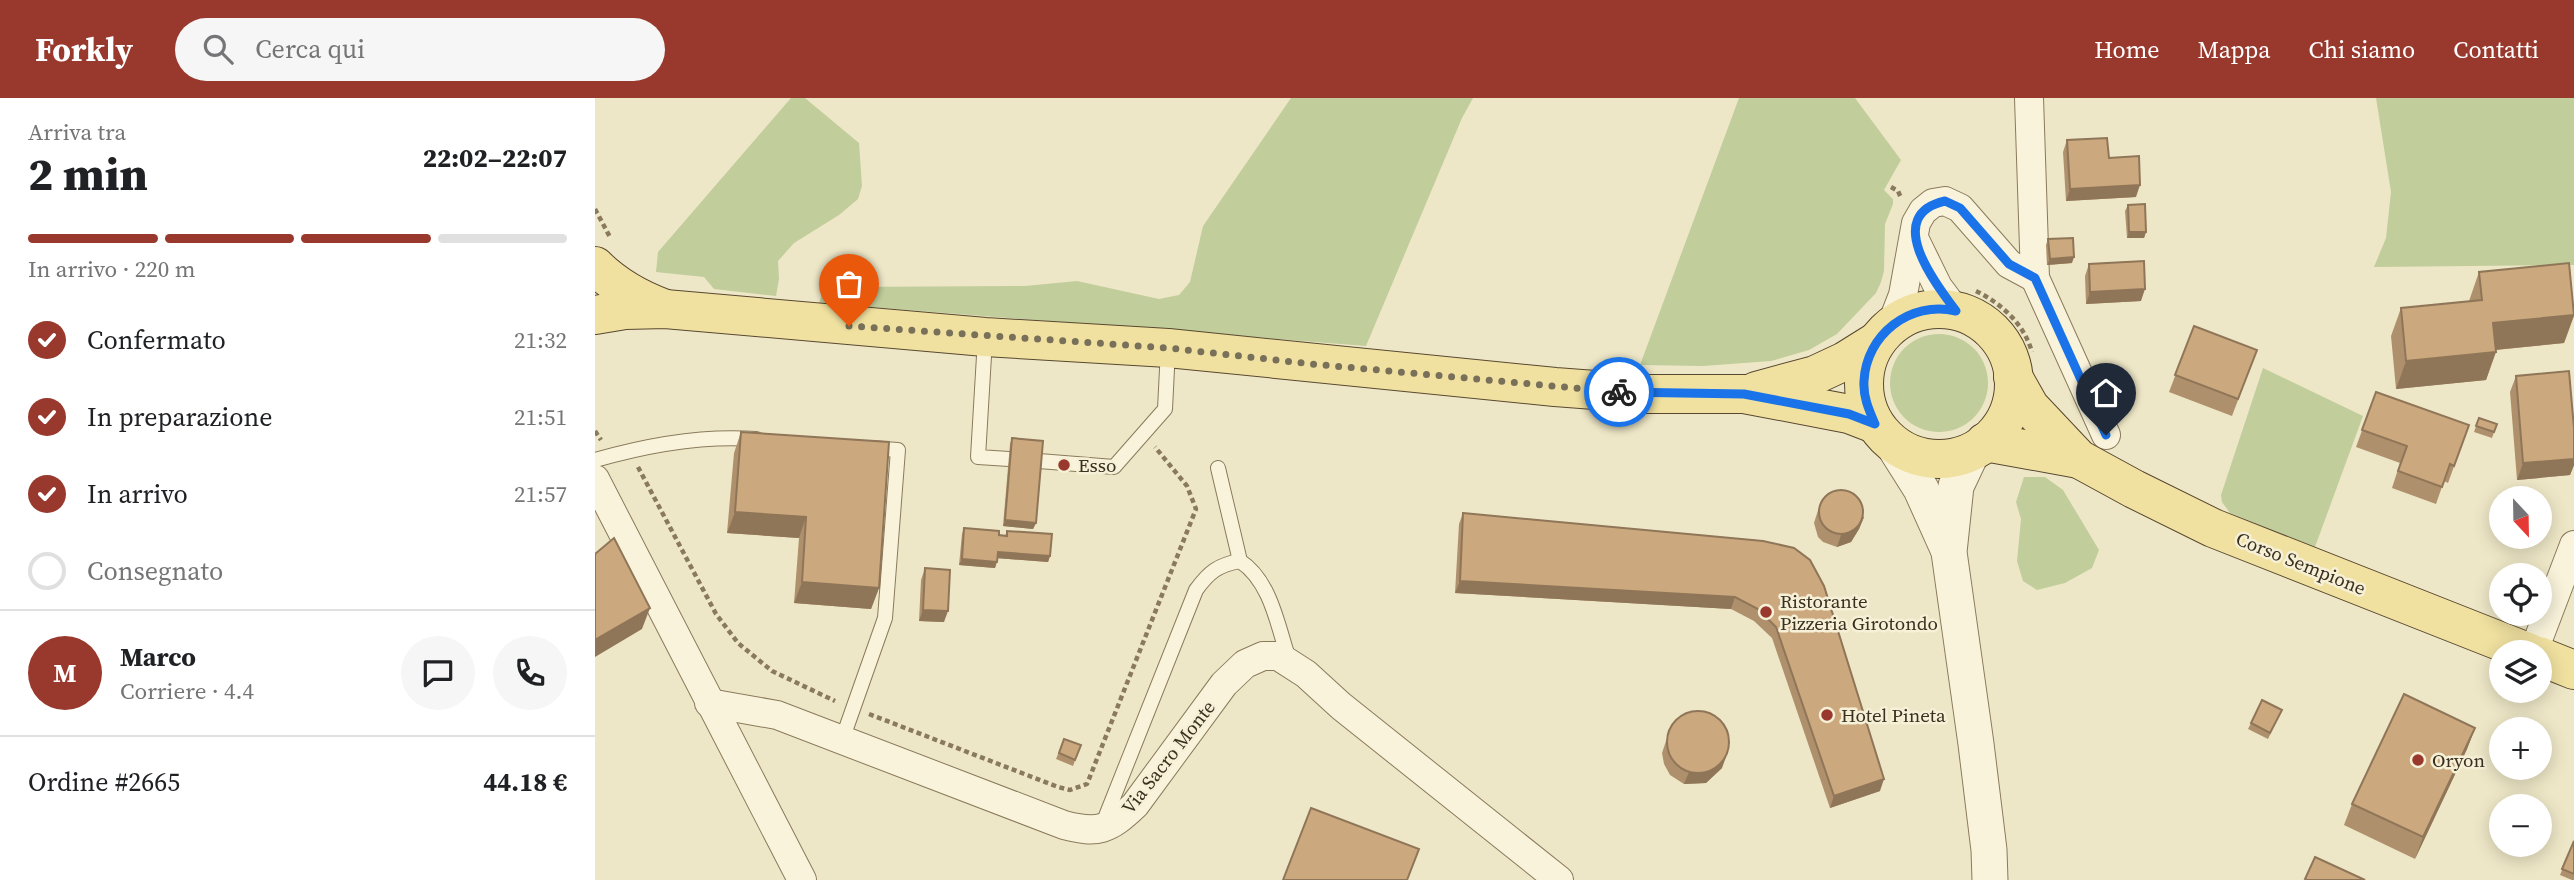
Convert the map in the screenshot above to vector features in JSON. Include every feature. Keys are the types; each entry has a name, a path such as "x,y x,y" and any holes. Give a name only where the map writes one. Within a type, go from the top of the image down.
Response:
{"main road":[{"path":"595,266 612,282 637,298 664,309"},
{"path":"595,315 625,310 664,309 985,337 1168,348 1555,387 1648,394 1744,394 1849,414 1913,454 1936,458 1959,456 1979,446 1998,429 2013,396 2013,377 2009,357 2000,340 1985,325 1968,314 1928,309 1908,315 1845,361 1815,375 1744,394"},
{"path":"1883,433 1866,404 1864,383 1867,361 1884,334"},
{"name":"Corso Sempione","path":"2013,377 2030,407 2093,447 2134,489 2213,528 2498,640"},
{"name":"Corso Sempione","path":"1979,446 2093,447"},
{"path":"2552,661 2574,670"}],"street":[{"path":"2029,98 2035,278 2093,447"},
{"path":"1884,334 1903,295 1916,223 1923,211 1933,203 1945,201 1960,208 2009,264 2035,278"},
{"path":"1914,238 1938,287 1956,311"},
{"path":"1883,433 1921,489 1949,552"},
{"path":"1979,446 1957,486 1949,552 1976,744 1990,880"},
{"path":"595,479 801,880"},
{"path":"2536,640 2574,545"},
{"name":"Via Sacro Monte","path":"1100,830 1119,821 1135,805 1224,684 1244,664 1263,656 1278,656 1289,662"},
{"path":"1289,662 1559,880"},
{"path":"709,703 777,715 1064,825 1088,831 1100,830"}],"lane":[{"path":"985,337 978,457 1009,459"},
{"path":"1039,461 1114,467 1165,409 1168,348"},
{"path":"595,460 664,443 736,438 777,441"},
{"path":"842,740 885,618 898,450 858,447"},
{"path":"1218,468 1240,561"},
{"path":"1100,830 1196,590 1209,573 1223,564 1240,561 1251,568 1270,601 1289,662"}],"path":[{"path":"1891,187 1900,195 1901,204"},
{"path":"629,450 716,614 738,643 772,671 853,708 1070,790 1087,784 1196,509 1187,486 1144,433"}],"green space":[{"path":"791,98 805,98 859,143 862,186 858,199 839,215 794,243 778,261 776,296 714,289 704,277 656,272 658,252"},
{"path":"1291,98 1473,98 1462,118 1366,346 819,303 824,289 838,287 1025,286 1077,281 1159,299 1179,295 1190,282 1203,226"},
{"path":"1739,98 1855,98 1901,160 1884,190 1893,199 1893,204 1885,224 1884,271 1881,282 1876,293 1837,334 1809,350 1771,361 1703,366 1640,365"},
{"path":"2376,98 2574,98 2574,265 2374,267 2386,238 2391,192"},
{"path":"1939,334 1958,338 1973,349 1984,364 1988,383 1984,402 1973,417 1958,428 1939,432 1920,428 1905,417 1894,402 1890,383 1894,364 1905,349 1920,338"},
{"path":"2263,368 2363,416 2315,547 2230,513 2222,502 2221,495"},
{"path":"2024,477 2045,477 2063,490 2099,550 2092,568 2065,583 2037,590 2023,581 2017,561 2021,519 2016,502"}],"building":[{"path":"2107,138 2109,158 2139,156 2140,185 2070,189 2067,140"},
{"path":"2145,204 2146,232 2129,232 2128,205"},
{"path":"2073,238 2074,257 2050,259 2048,239"},
{"path":"2144,261 2145,289 2090,292 2089,264"},
{"path":"2569,263 2574,315 2493,323 2496,352 2406,361 2401,308 2482,300 2479,272"},
{"path":"2194,326 2257,350 2238,399 2175,375"},
{"path":"2569,371 2574,459 2523,463 2516,376"},
{"path":"2376,392 2469,425 2454,466 2450,464 2442,487 2398,471 2407,446 2362,430"},
{"path":"2479,418 2497,424 2494,432 2476,426"},
{"path":"741,432 889,442 879,588 802,582 806,517 735,512"},
{"path":"1012,438 1043,441 1036,523 1005,520"},
{"path":"1841,490 1850,491 1857,496 1862,503 1862,521 1857,528 1850,533 1841,534 1832,533 1825,528 1820,521 1819,512 1820,503 1825,496 1832,491"},
{"name":"Hotel Pineta","path":"1463,513 1763,541 1794,548 1810,560 1824,586 1884,779 1834,796 1776,627 1758,609 1735,597 1460,581"},
{"path":"964,528 999,531 999,535 1007,536 1007,531 1052,534 1050,556 998,552 997,562 962,559"},
{"path":"614,538 650,608 595,640 595,554"},
{"path":"925,568 950,570 948,611 923,610"},
{"path":"2404,694 2475,728 2423,837 2352,804"},
{"path":"2262,700 2282,710 2270,733 2251,723"},
{"path":"1698,711 1720,720 1729,742 1720,764 1698,773 1676,764 1667,742 1676,720"},
{"path":"1064,739 1081,745 1075,760 1059,753"},
{"path":"1311,808 1419,849 1407,880 1283,880"},
{"path":"2574,841 2574,874 2562,869"},
{"path":"2315,857 2365,880 2307,880 2305,879"}],"way so far":[{"path":"849,326 1168,348 1619,392"}],"place":[{"name":"Esso","path":"1064,465"},
{"name":"Ristorante Pizzeria Girotondo","path":"1766,612"},
{"name":"Hotel Pineta","path":"1827,715"},
{"name":"Oryon","path":"2418,760"}],"route":[{"path":"1619,392 1744,394 1849,414 1875,424 1866,404 1864,383 1867,361 1877,341 1891,326 1908,315 1928,309 1956,311 1938,287 1914,238 1916,223 1923,211 1933,203 1945,201 1960,208 2009,264 2035,278 2106,435"}]}
